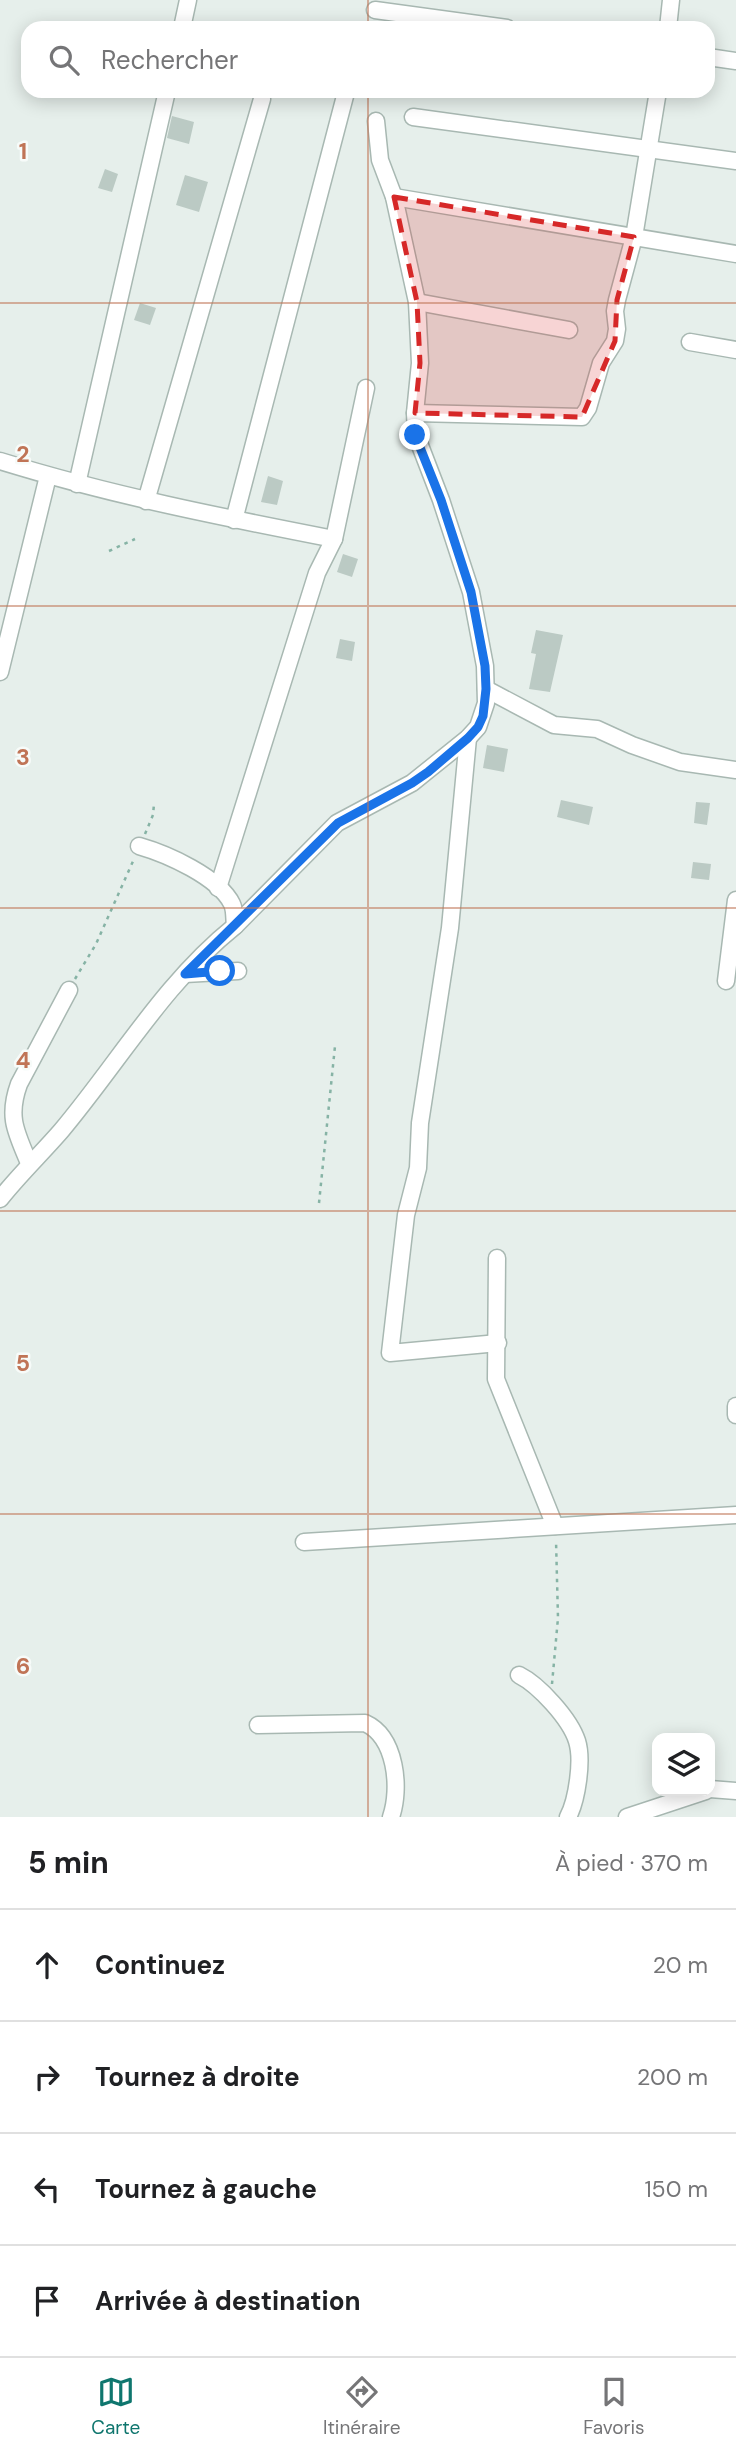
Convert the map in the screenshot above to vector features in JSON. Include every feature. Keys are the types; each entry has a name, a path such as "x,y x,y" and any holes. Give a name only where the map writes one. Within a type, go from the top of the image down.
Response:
{"street":[{"path":"184,21 188,0"},
{"path":"669,21 671,0"},
{"path":"375,10 456,21"},
{"path":"715,58 736,61"},
{"path":"76,484 165,98"},
{"path":"234,520 344,98"},
{"path":"415,413 582,417 588,408 601,363 615,341 615,311 634,237 657,98"},
{"path":"146,501 262,99"},
{"path":"413,117 736,161"},
{"path":"0,1199 60,1131 155,1006 218,939 235,926 338,823 412,783 468,738 483,716 486,689 480,632 471,592 441,500 415,435 420,363 417,302 394,197 380,160 376,121"},
{"path":"394,197 736,254"},
{"path":"417,302 569,330"},
{"path":"690,342 736,350"},
{"path":"218,887 317,573 334,538 366,388"},
{"path":"0,461 76,484 146,501 334,538"},
{"path":"0,672 48,476"},
{"path":"486,689 554,725 597,729 680,762 736,770"},
{"path":"468,738 450,928 420,1123 418,1168 406,1215 390,1353 498,1343"},
{"path":"139,846 163,853 218,887 233,906 235,926"},
{"path":"726,981 736,900"},
{"path":"185,974 238,971"},
{"path":"29,1163 13,1126 13,1100 69,990"},
{"path":"497,1258 496,1379 555,1526"},
{"path":"736,1406 736,1415"},
{"path":"304,1542 736,1515"},
{"path":"519,1675 533,1682 574,1735 578,1749 576,1792 568,1817"},
{"path":"258,1725 365,1723 373,1727 388,1750 394,1771 396,1791 391,1817"},
{"path":"715,1790 736,1791"},
{"path":"627,1817 690,1796"}],"path":[{"path":"109,551 135,539"},
{"path":"69,990 96,944 155,804"},
{"path":"318,1203 335,1046"},
{"path":"550,1701 558,1618 555,1526"}],"highlighted area":[{"path":"394,197 634,237 617,300 615,341 582,417 415,413 420,363 417,302"}],"building":[{"path":"172,116 194,122 189,144 167,138"},
{"path":"105,169 118,174 112,192 98,188"},
{"path":"185,175 208,182 199,212 176,205"},
{"path":"140,303 156,308 150,325 134,320"},
{"path":"268,476 283,481 277,505 261,502"},
{"path":"343,554 358,559 352,577 337,572"},
{"path":"536,630 563,635 550,692 529,689 536,654 531,653"},
{"path":"340,639 355,642 352,661 336,658"},
{"path":"487,745 508,749 504,772 483,768"},
{"path":"561,800 593,807 589,825 557,817"},
{"path":"696,802 710,803 707,825 694,823"},
{"path":"693,862 711,864 709,880 691,878"}],"route":[{"path":"220,971 185,974 338,823 428,772 468,738 483,716 486,704 485,666 471,592 441,500 415,435"}]}
